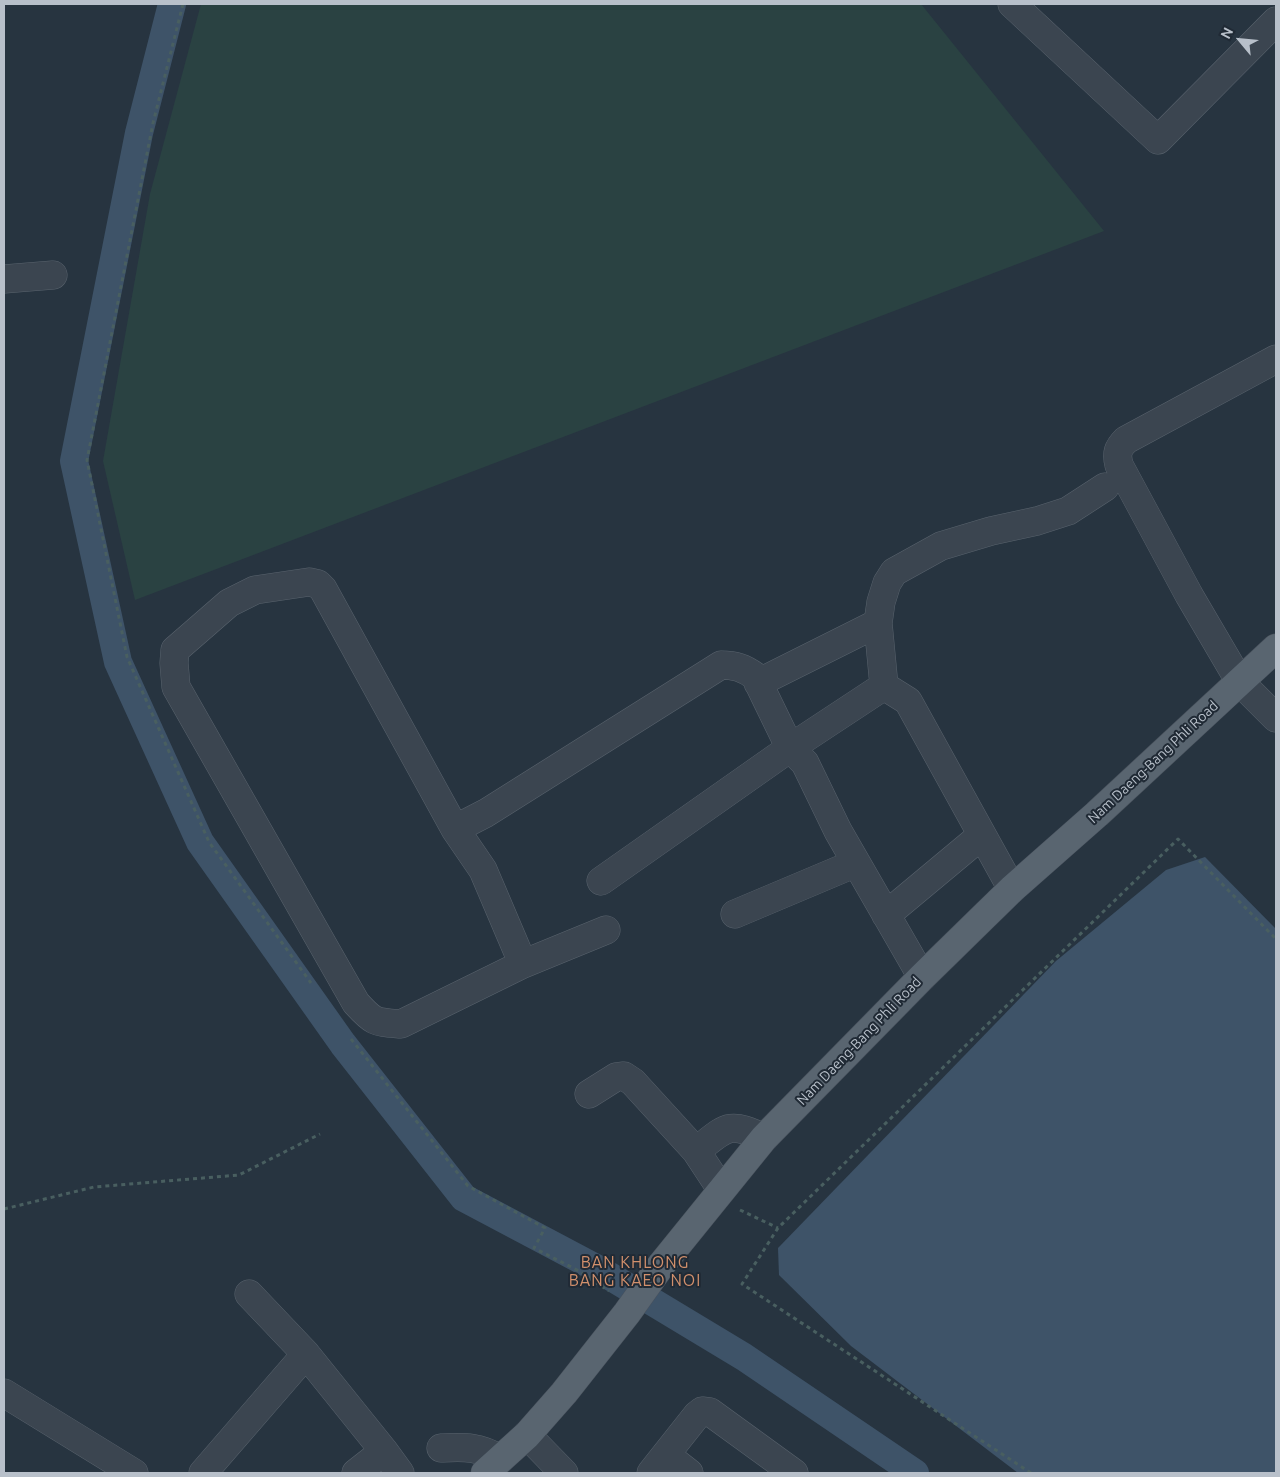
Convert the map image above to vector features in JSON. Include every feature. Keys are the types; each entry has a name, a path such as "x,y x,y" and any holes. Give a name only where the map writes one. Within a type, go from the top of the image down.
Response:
{"main road":[{"name":"Nam Daeng-Bang Phli Road","path":"492,1466 526,1435 564,1392 627,1313 662,1264 764,1138 922,976 1012,889 1097,814 1276,648"}],"street":[{"path":"1012,4 1158,140 1276,21"},
{"path":"4,279 53,275"},
{"path":"1276,359 1187,405 1126,440 1119,446 1116,456 1119,465 1189,595 1240,682 1276,718"},
{"path":"884,686 878,623 881,602 887,583 894,572 942,546 991,531 1037,522 1068,511 1105,486"},
{"path":"523,964 483,870 455,829 318,584 309,582 255,590 229,602 175,650 176,687 356,1003 369,1018 380,1022 401,1024 523,964 606,930"},
{"path":"758,683 878,623"},
{"path":"455,829 486,813 721,665 745,668 755,676 790,748 805,763 838,831 922,976"},
{"path":"601,881 790,748 884,686"},
{"path":"884,686 908,701 1012,889"},
{"path":"886,915 982,835"},
{"path":"735,914 856,863"},
{"path":"589,1094 616,1076 624,1076 633,1082 696,1151 718,1194"},
{"path":"696,1151 721,1132 732,1127 746,1129 764,1138"},
{"path":"249,1294 306,1354 400,1473"},
{"path":"203,1473 306,1354"},
{"path":"4,1392 134,1473"},
{"path":"689,1473 659,1464 702,1411 710,1412 785,1471"},
{"path":"526,1435 564,1473"},
{"path":"441,1448 472,1447 488,1452 492,1466"},
{"path":"356,1473 384,1451"}],"path":[{"path":"183,4 152,123 87,460 127,657 209,842 316,991"},
{"path":"1031,1473 742,1284 778,1228 1178,839 1276,939"},
{"path":"350,1038 468,1186 545,1228 534,1248 581,1272 611,1292"},
{"path":"4,1209 94,1188 239,1175 320,1134"},
{"path":"718,1194 778,1228"}],"green space":[{"path":"201,4 921,4 1104,231 135,600 103,461 150,194"}],"water":[{"path":"1205,857 1276,929 1276,1473 1018,1473 851,1346 779,1275 778,1248 1056,961 1166,870"}],"waterway":[{"path":"172,4 139,133 74,461 118,662 200,842 343,1044 464,1198 598,1269 744,1357 915,1473"}],"district":[{"name":"BAN KHLONG BANG KAEO NOI","path":"635,1272"}]}
